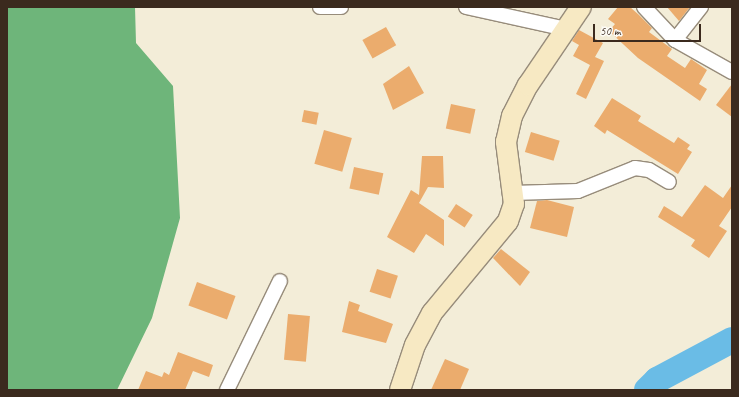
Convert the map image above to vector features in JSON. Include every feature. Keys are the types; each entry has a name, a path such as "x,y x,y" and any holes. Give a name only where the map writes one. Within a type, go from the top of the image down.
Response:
{"main road":[{"path":"400,390 422,330 508,221 514,204 506,142 512,116 528,84 566,30 580,7"}],"street":[{"path":"320,7 341,7"},
{"path":"466,7 566,30"},
{"path":"644,7 675,40 732,72"},
{"path":"675,40 701,7"},
{"path":"513,193 578,191 635,168 649,170 669,182"},
{"path":"227,390 280,281"}],"green space":[{"path":"7,7 135,7 136,43 173,86 180,218 152,318 117,390 7,390"}],"building":[{"path":"618,7 630,7 652,28 649,32 672,49 667,56 685,68 691,59 707,70 699,84 707,89 700,101 638,58 609,31 615,24 608,19"},
{"path":"667,7 690,7 679,21"},
{"path":"386,27 396,45 373,58 362,40"},
{"path":"579,30 603,43 595,57 604,61 586,99 576,94 590,65 573,56 579,45 572,41"},
{"path":"409,66 424,93 393,110 383,84"},
{"path":"732,84 732,117 716,105"},
{"path":"612,98 641,116 638,121 674,143 678,137 690,145 687,149 692,152 678,174 607,130 605,134 594,126"},
{"path":"451,104 475,109 470,134 446,128"},
{"path":"304,110 319,113 316,125 302,122"},
{"path":"324,130 352,138 342,172 314,164"},
{"path":"531,132 560,141 554,161 525,152"},
{"path":"422,156 443,156 444,188 428,187 419,203 444,220 444,246 426,234 414,253 387,237 411,190 419,195"},
{"path":"354,167 383,173 379,195 349,189"},
{"path":"705,185 723,198 732,185 732,207 719,226 727,231 709,258 691,246 695,240 658,217 664,206 682,217"},
{"path":"547,200 574,207 567,237 530,228 537,201"},
{"path":"456,204 473,215 465,227 448,217"},
{"path":"501,249 530,272 520,286 493,258"},
{"path":"377,269 398,276 391,299 370,292"},
{"path":"197,282 236,296 227,320 188,305"},
{"path":"349,301 360,305 358,311 393,324 386,343 342,332"},
{"path":"288,314 310,316 306,362 284,360"},
{"path":"178,352 213,365 209,377 193,371 185,390 138,390 146,371 162,377 164,372 169,375"},
{"path":"445,359 469,369 460,390 431,390"}],"waterway":[{"path":"647,390 657,380 732,340"}]}
